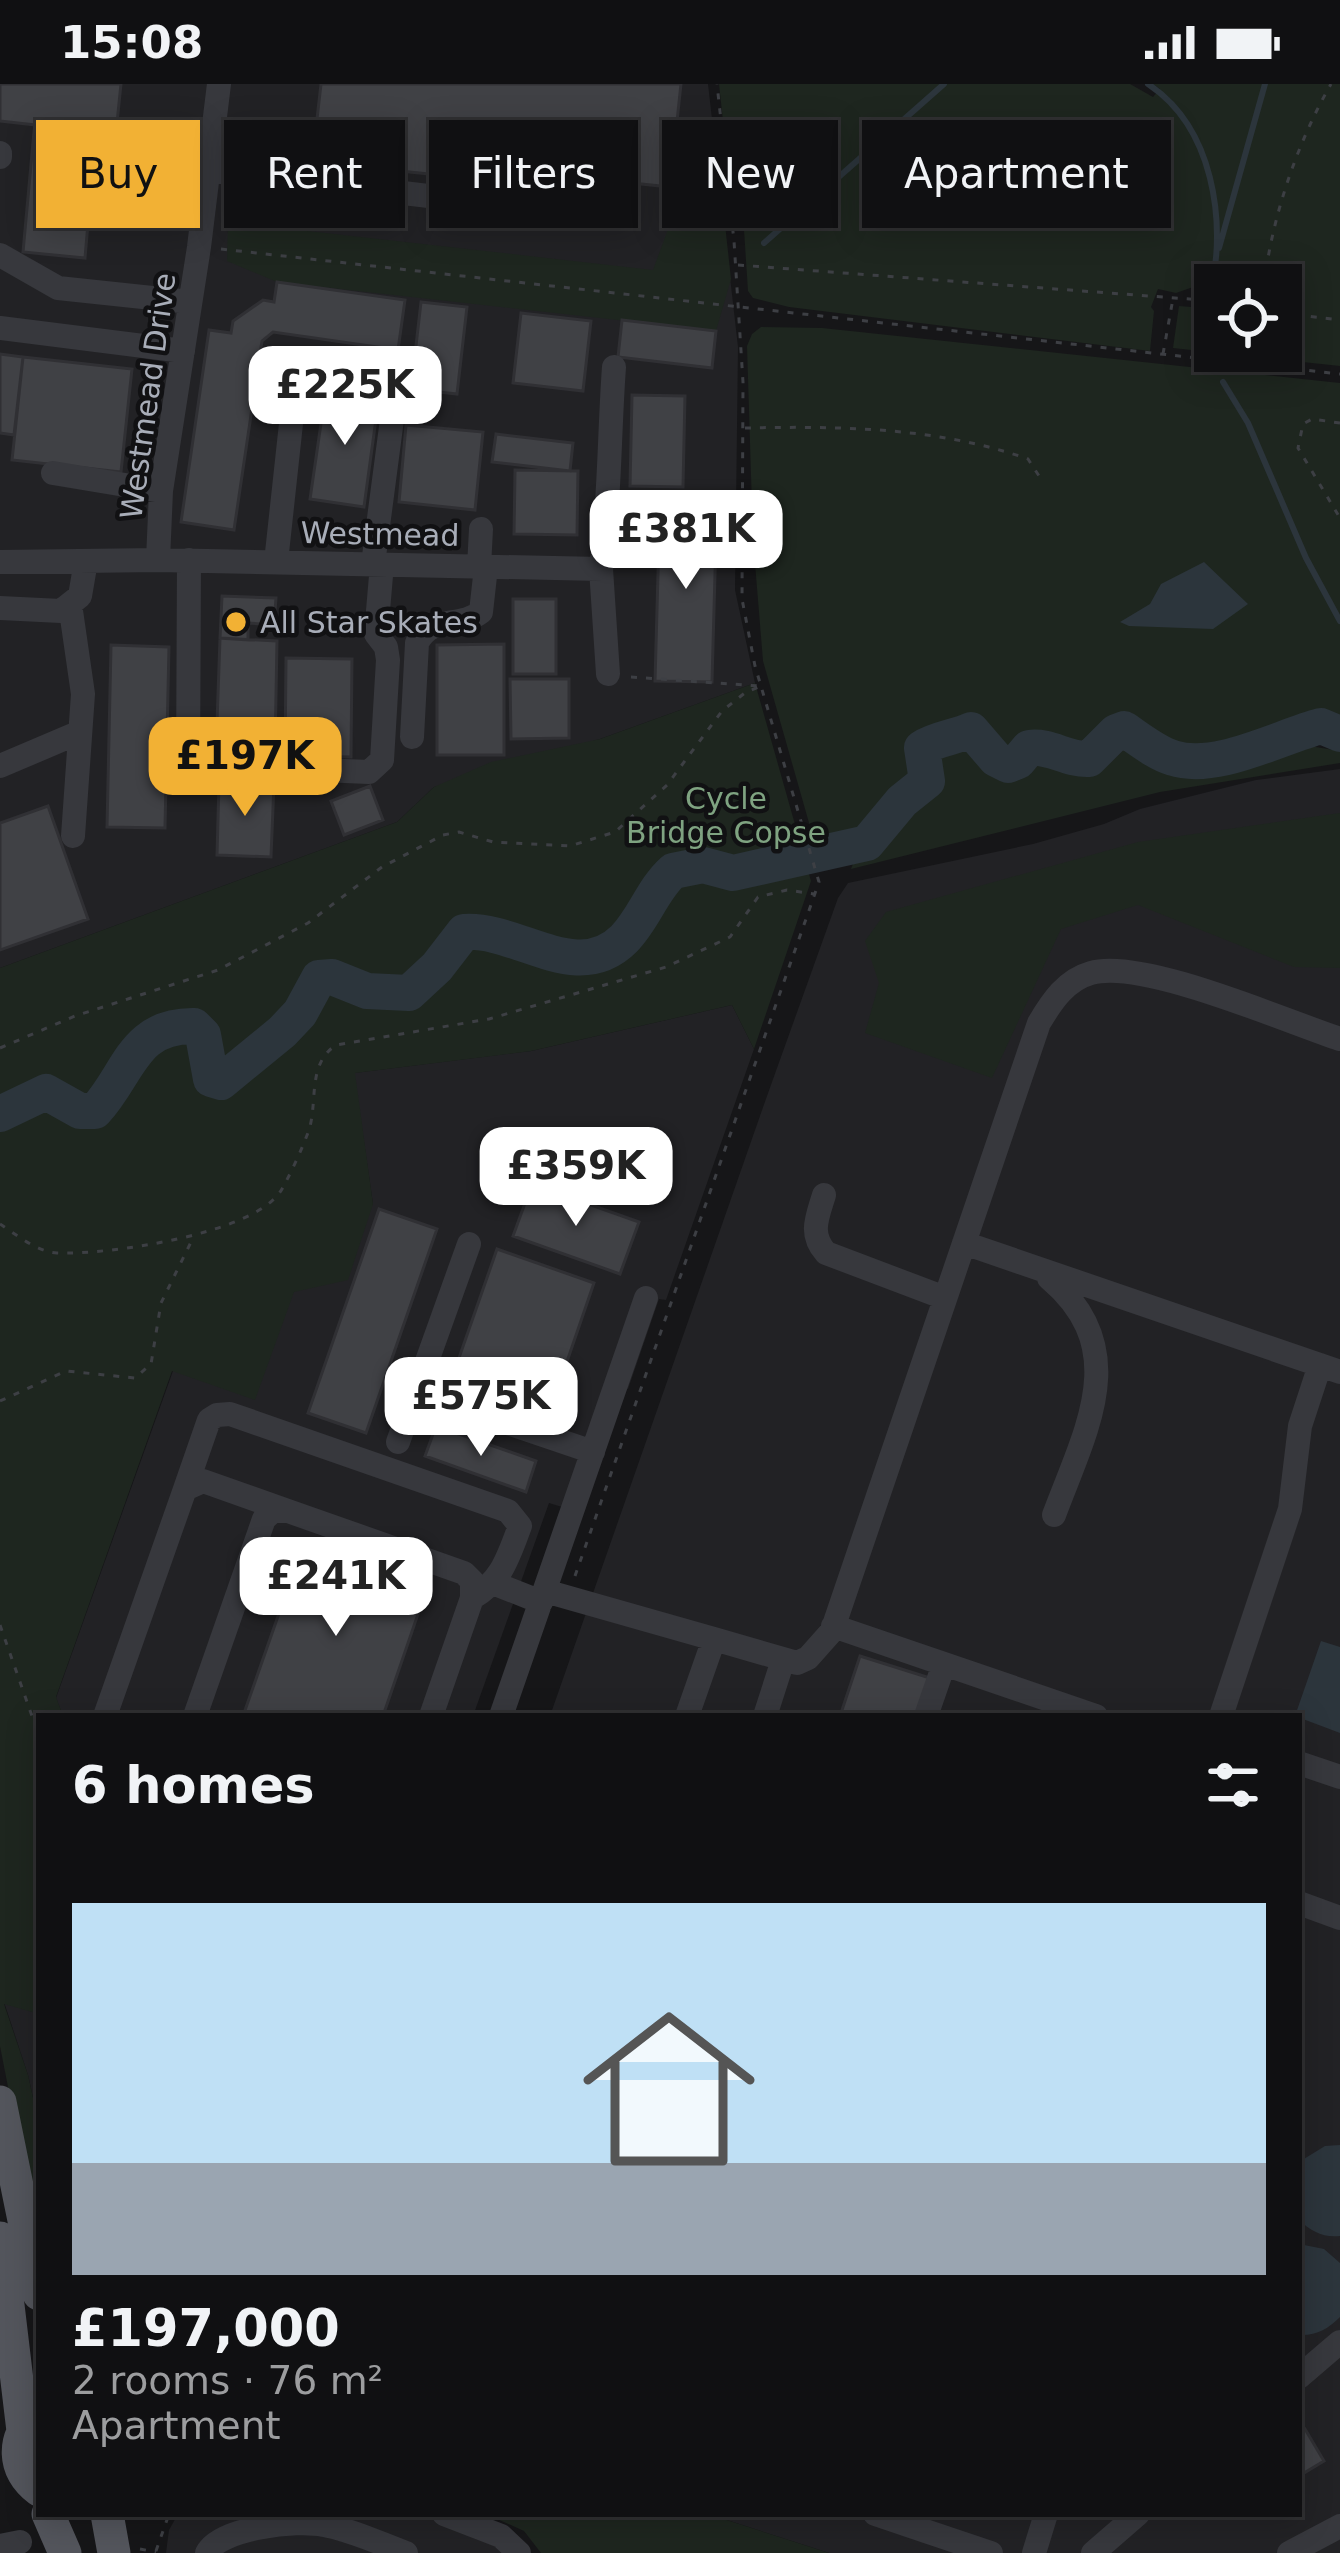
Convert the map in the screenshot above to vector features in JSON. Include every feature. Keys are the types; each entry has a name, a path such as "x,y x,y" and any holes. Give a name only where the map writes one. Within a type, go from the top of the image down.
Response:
{"main road":[{"path":"0,2102 36,2279"},
{"path":"0,2238 27,2471"},
{"path":"48,2517 65,2553"},
{"path":"108,2517 114,2553"}],"street":[{"name":"Westmead Drive","path":"0,562 158,560 161,490 219,84"},
{"path":"208,170 429,196"},
{"path":"0,255 58,288 190,302"},
{"path":"0,328 183,351"},
{"path":"608,674 602,569 614,367"},
{"path":"244,767 369,772 382,760 388,660 386,647 376,634 378,564 394,404 390,389 380,379 334,368 320,370 294,396 275,562"},
{"path":"53,473 161,490"},
{"path":"412,736 417,644 423,630 470,620 481,612 481,529"},
{"name":"Westmead","path":"158,560 602,569"},
{"path":"188,774 189,560"},
{"path":"0,608 61,611 80,596 86,561"},
{"path":"70,604 83,694 73,836"},
{"path":"0,766 80,732"},
{"path":"494,1583 783,1660 797,1663 808,1658 833,1626 1039,1023 1054,998 1088,973 1128,971 1340,1040"},
{"path":"824,1196 814,1225 816,1242 826,1253 945,1298"},
{"path":"398,1442 469,1244"},
{"path":"964,1244 1330,1369 1300,1426 1290,1509 1222,1713"},
{"path":"1038,1269 1072,1298 1088,1322 1096,1354 1090,1417 1054,1515"},
{"path":"502,1713 551,1596 593,1452 646,1298"},
{"path":"416,1391 593,1452"},
{"path":"106,1713 209,1420 217,1415 230,1414 508,1511 520,1526 505,1567 494,1583 472,1598"},
{"path":"185,1489 203,1481 464,1573 472,1582 472,1598 432,1713"},
{"path":"196,1713 264,1520 273,1511 288,1510"},
{"path":"833,1626 944,1664 1053,1709"},
{"path":"688,1713 714,1639"},
{"path":"766,1713 783,1660"},
{"path":"927,1713 944,1664"},
{"path":"1302,1764 1340,1778"},
{"path":"1302,1904 1340,1918"},
{"path":"1302,2374 1340,2342"},
{"path":"453,2517 493,2532 519,2553"},
{"path":"884,2517 991,2553"},
{"path":"1034,2553 1045,2517"},
{"path":"1093,2553 1135,2517"},
{"path":"207,2553 215,2541 232,2533 315,2523 406,2553"},
{"path":"1289,2553 1340,2526"}],"path":[{"path":"551,1596 820,878 761,687 742,599 739,309 716,84"},
{"path":"1269,264 1309,119 1332,84"},
{"path":"199,247 1340,374"},
{"path":"736,264 1172,301 1194,298"},
{"path":"1163,356 1172,301"},
{"path":"1302,315 1340,320"},
{"path":"1340,423 1312,419 1303,424 1298,448 1340,518"},
{"path":"743,428 844,426 953,438 1028,459 1041,479"},
{"path":"609,485 743,497"},
{"path":"608,674 761,687"},
{"path":"0,1048 75,1016 162,992 218,970 308,923 382,867 443,835 459,832 493,842 569,846 615,832 667,785 722,711 746,692 761,687"},
{"path":"0,1224 55,1253 194,1236 265,1207 281,1191 308,1132 317,1069 336,1045 514,1013 666,968 730,937 758,897 787,890 815,895"},
{"path":"0,1401 66,1371 135,1378 151,1364 161,1303 194,1236"},
{"path":"0,1625 36,1727"},
{"path":"156,2553 169,2517"}],"shaded area":[{"path":"0,84 708,84 712,120 662,120 662,228 724,228 738,347 735,590 755,683 600,739 434,787 397,822 0,968"},
{"path":"1204,562 1248,604 1213,629 1120,622 1150,604 1161,584"},
{"path":"1340,769 1340,2553 829,2553 717,2517 1302,2517 1302,1713 551,1713 767,1096 838,898 848,883 1033,844 1140,809 1256,780"},
{"path":"732,1005 754,1049 666,1300 659,1299 628,1389 607,1383 562,1507 549,1503 474,1713 62,1713 56,1698 173,1371 294,1292 373,1204 354,1073 531,1051"},
{"path":"1321,1641 1340,1647 1340,1733 1296,1713"},
{"path":"4,2002 36,2013 36,2111"},
{"path":"1340,2145 1340,2236 1328,2236 1302,2222 1302,2160 1325,2146"},
{"path":"1302,2245 1324,2249 1340,2263 1340,2317 1321,2331 1305,2335"},
{"path":"176,2517 428,2517 494,2542 508,2553 166,2553"}],"green space":[{"path":"719,84 1130,84 1153,97 1160,89 1153,84 1340,84 1340,366 1302,362 1302,264 1194,264 1194,287 1176,293 1158,289 1151,307 1150,351 789,307 753,298 748,291 743,228 838,228 838,120 723,120"},
{"path":"228,228 281,228 653,270 668,228 725,228 731,279 716,331 277,282 227,261"},
{"path":"1179,306 1194,307 1194,350 1173,348"},
{"path":"761,327 822,328 1194,367 1194,372 1340,383 1340,730 1309,725 1218,752 1189,755 1113,725 1087,753 1078,755 1037,741 1007,757 971,724 946,735 929,736 919,746 920,782 904,792 869,834 817,851 763,661 753,539 747,346"},
{"name":"Cycle Bridge Copse","path":"755,683 811,881 754,1049 732,1005 531,1051 355,1073 373,1204 348,1280 294,1292 255,1400 172,1371 56,1697 62,1713 36,1713 36,2013 4,2004 36,2111 36,2231 0,2046 0,968 397,822 434,787 491,762 600,739"},
{"path":"1125,736 1168,762 1191,769 1269,758 1310,746 1340,751 1340,763 1160,792 851,869 918,801 930,783 936,755 944,749 966,746 999,775 1034,761 1090,769"},
{"path":"1340,813 1340,968 1294,967 1138,905 1061,929 992,1078 865,1033 879,983 865,941 886,912 1138,842"},
{"path":"493,2517 717,2517 829,2553 541,2553 524,2531"}],"building":[{"path":"0,84 121,84 117,120 36,120 36,125 0,121"},
{"path":"321,84 681,84 677,120 662,120 662,186 638,184 638,120 429,120 429,174 405,172 405,120 317,120"},
{"path":"36,131 36,228 88,228 85,258 23,252"},
{"path":"277,282 405,300 398,350 273,332 262,341 234,530 181,522 209,330 231,333 233,321 263,300 274,302"},
{"path":"421,302 467,307 457,394 411,389"},
{"path":"521,313 591,321 583,391 513,383"},
{"path":"622,320 716,331 712,368 618,357"},
{"path":"0,354 23,357 14,435 0,433"},
{"path":"23,357 132,369 121,472 12,460"},
{"path":"326,389 379,397 364,507 310,499"},
{"path":"632,395 685,396 683,487 630,486"},
{"path":"406,425 483,432 475,510 399,502"},
{"path":"496,434 573,443 570,471 492,462"},
{"path":"515,470 578,471 577,535 514,534"},
{"path":"660,501 717,503 712,682 655,681"},
{"path":"222,596 276,598 274,625 248,623 248,640 220,638"},
{"path":"513,599 556,599 556,674 513,674"},
{"path":"220,638 277,641 275,752 216,750"},
{"path":"504,644 504,755 437,755 437,645"},
{"path":"111,645 169,647 165,828 107,827"},
{"path":"286,658 352,659 351,757 285,756"},
{"path":"510,679 569,679 569,738 511,739"},
{"path":"219,782 274,784 271,857 217,855"},
{"path":"370,786 383,820 344,835 331,801"},
{"path":"48,806 88,919 0,950 0,823"},
{"path":"532,1184 639,1222 620,1274 513,1236"},
{"path":"379,1209 437,1229 366,1433 308,1413"},
{"path":"497,1249 594,1283 551,1408 453,1375"},
{"path":"436,1426 536,1461 526,1492 425,1456"},
{"path":"304,1542 428,1585 384,1713 244,1713"},
{"path":"860,1656 930,1678 919,1713 841,1713"},
{"path":"1302,2430 1324,2461 1302,2474"}],"waterway":[{"path":"764,243 944,84"},
{"path":"1148,84 1188,125 1201,150 1215,206 1215,264"},
{"path":"1219,248 1265,84"},
{"path":"1223,382 1248,423 1306,558 1340,621"},
{"path":"0,1114 46,1092 80,1111 95,1111 144,1043 173,1028 194,1026 203,1035 211,1079 221,1082 300,1013 319,978 332,977 367,991 409,993 464,932 567,956 606,952 631,931 673,871 703,865 733,873 867,843 902,801 927,781 922,748 971,730 996,759 1008,765 1029,748 1089,759 1124,729 1160,753 1190,761 1228,757 1321,726 1340,734"}],"place":[{"name":"All Star Skates","path":"236,622"}]}
